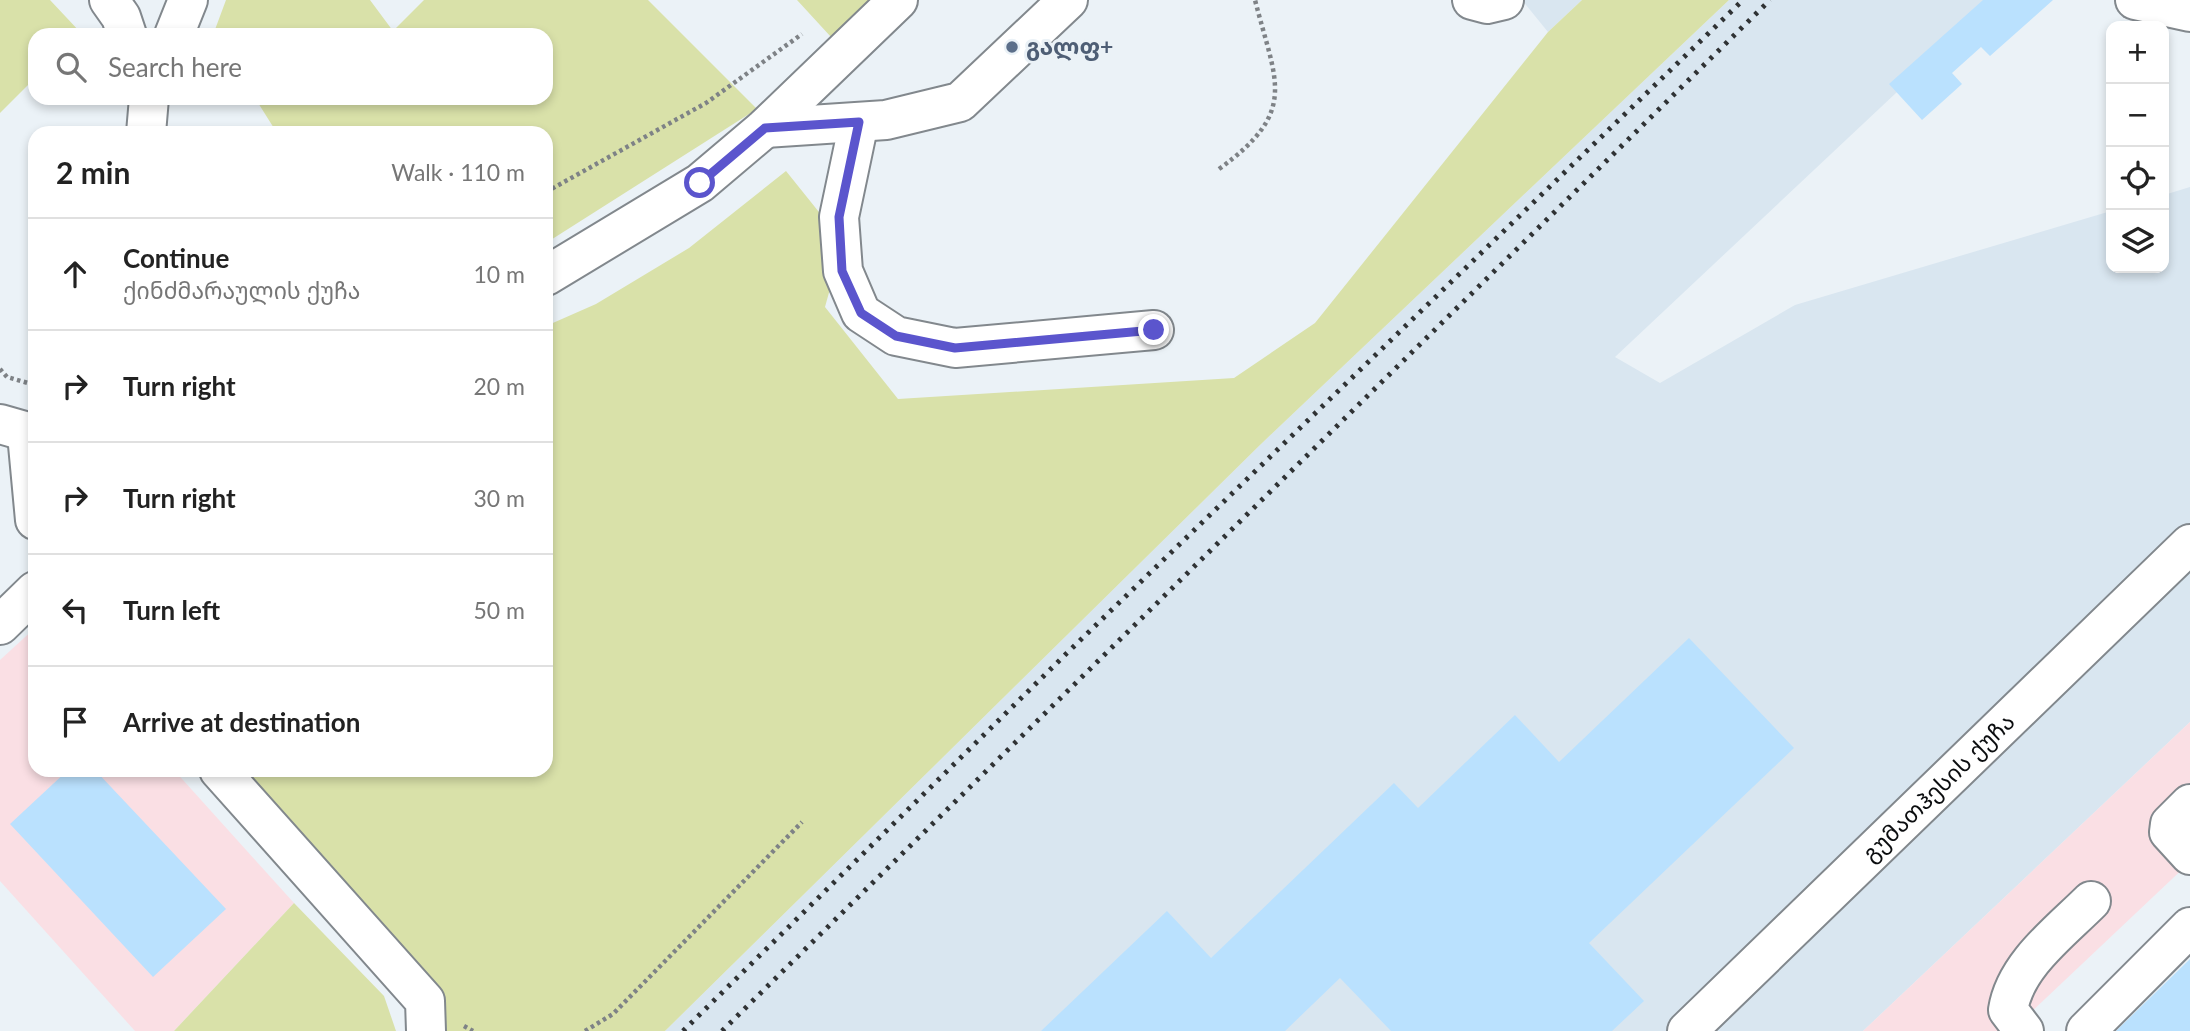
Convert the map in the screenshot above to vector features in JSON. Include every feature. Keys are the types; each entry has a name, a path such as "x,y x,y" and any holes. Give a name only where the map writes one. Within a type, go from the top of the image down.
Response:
{"main road":[{"path":"109,0 121,17 125,28"},
{"path":"177,28 188,0"},
{"path":"553,272 700,183 765,128 898,0"},
{"path":"765,128 886,120 960,102 1068,0"},
{"path":"1472,0 1487,4 1504,0"},
{"path":"2135,0 2190,12"},
{"path":"859,122 839,217 842,271 861,313 896,336 955,348 1154,330"},
{"path":"16,435 28,489"},
{"name":"გუმათჰესის ქუჩა","path":"1687,1031 2190,544"},
{"path":"0,625 28,598"},
{"path":"225,777 426,1016"},
{"path":"2190,804 2170,824 2169,832 2190,855"},
{"path":"2024,1031 2008,1010 2011,992 2024,970 2091,901"},
{"path":"2086,1031 2190,927"}],"path":[{"path":"1219,169 1268,124 1277,89 1255,0"},
{"path":"553,188 706,103 807,31"},
{"path":"0,369 7,377 28,383"},
{"path":"585,1031 613,1014 802,822"}],"shaded area":[{"path":"1522,0 1582,0 1548,32"},
{"path":"1729,0 1995,0 1615,357 1660,383 1795,305 2106,212 2106,273 2169,273 2169,193 2190,187 2190,722 1863,1031 665,1031 1260,445"},
{"path":"28,634 28,777 180,777 294,903 174,1031 135,1031 0,881 0,660"},
{"path":"2190,722 2190,862 2011,1031 1863,1031"}],"green space":[{"path":"0,0 50,0 76,28 28,28 28,85 0,113"},
{"path":"226,0 370,0 391,28 216,28"},
{"path":"424,0 648,0 757,109 553,239 553,126 273,126 259,105 553,105 553,28 396,28"},
{"path":"797,0 870,0 831,37"},
{"path":"1582,0 1729,0 1260,445 665,1031 440,1031 248,777 553,777 553,323 596,304 689,248 786,171 843,242 825,307 898,399 1234,378 1315,323 1548,32"},
{"path":"294,903 384,996 396,1031 174,1031"}],"building":[{"path":"1983,0 2053,0 1990,56 1981,47 1952,73 1962,84 1922,120 1889,84"},
{"path":"1689,638 1794,748 1589,943 1644,1001 1612,1031 1391,1031 1340,978 1285,1031 1041,1031 1167,911 1211,958 1394,783 1418,808 1515,715 1559,762"},
{"path":"60,777 102,777 226,909 153,977 10,824"},
{"path":"2190,959 2190,1031 2116,1031"}],"railway":[{"path":"683,1031 1067,653 1743,0"},
{"path":"722,1031 1770,0"}],"place":[{"name":"გალფ+","path":"1012,47"}],"route":[{"path":"700,183 765,128 859,122 839,217 842,271 861,313 896,336 955,348 1154,330"}]}
